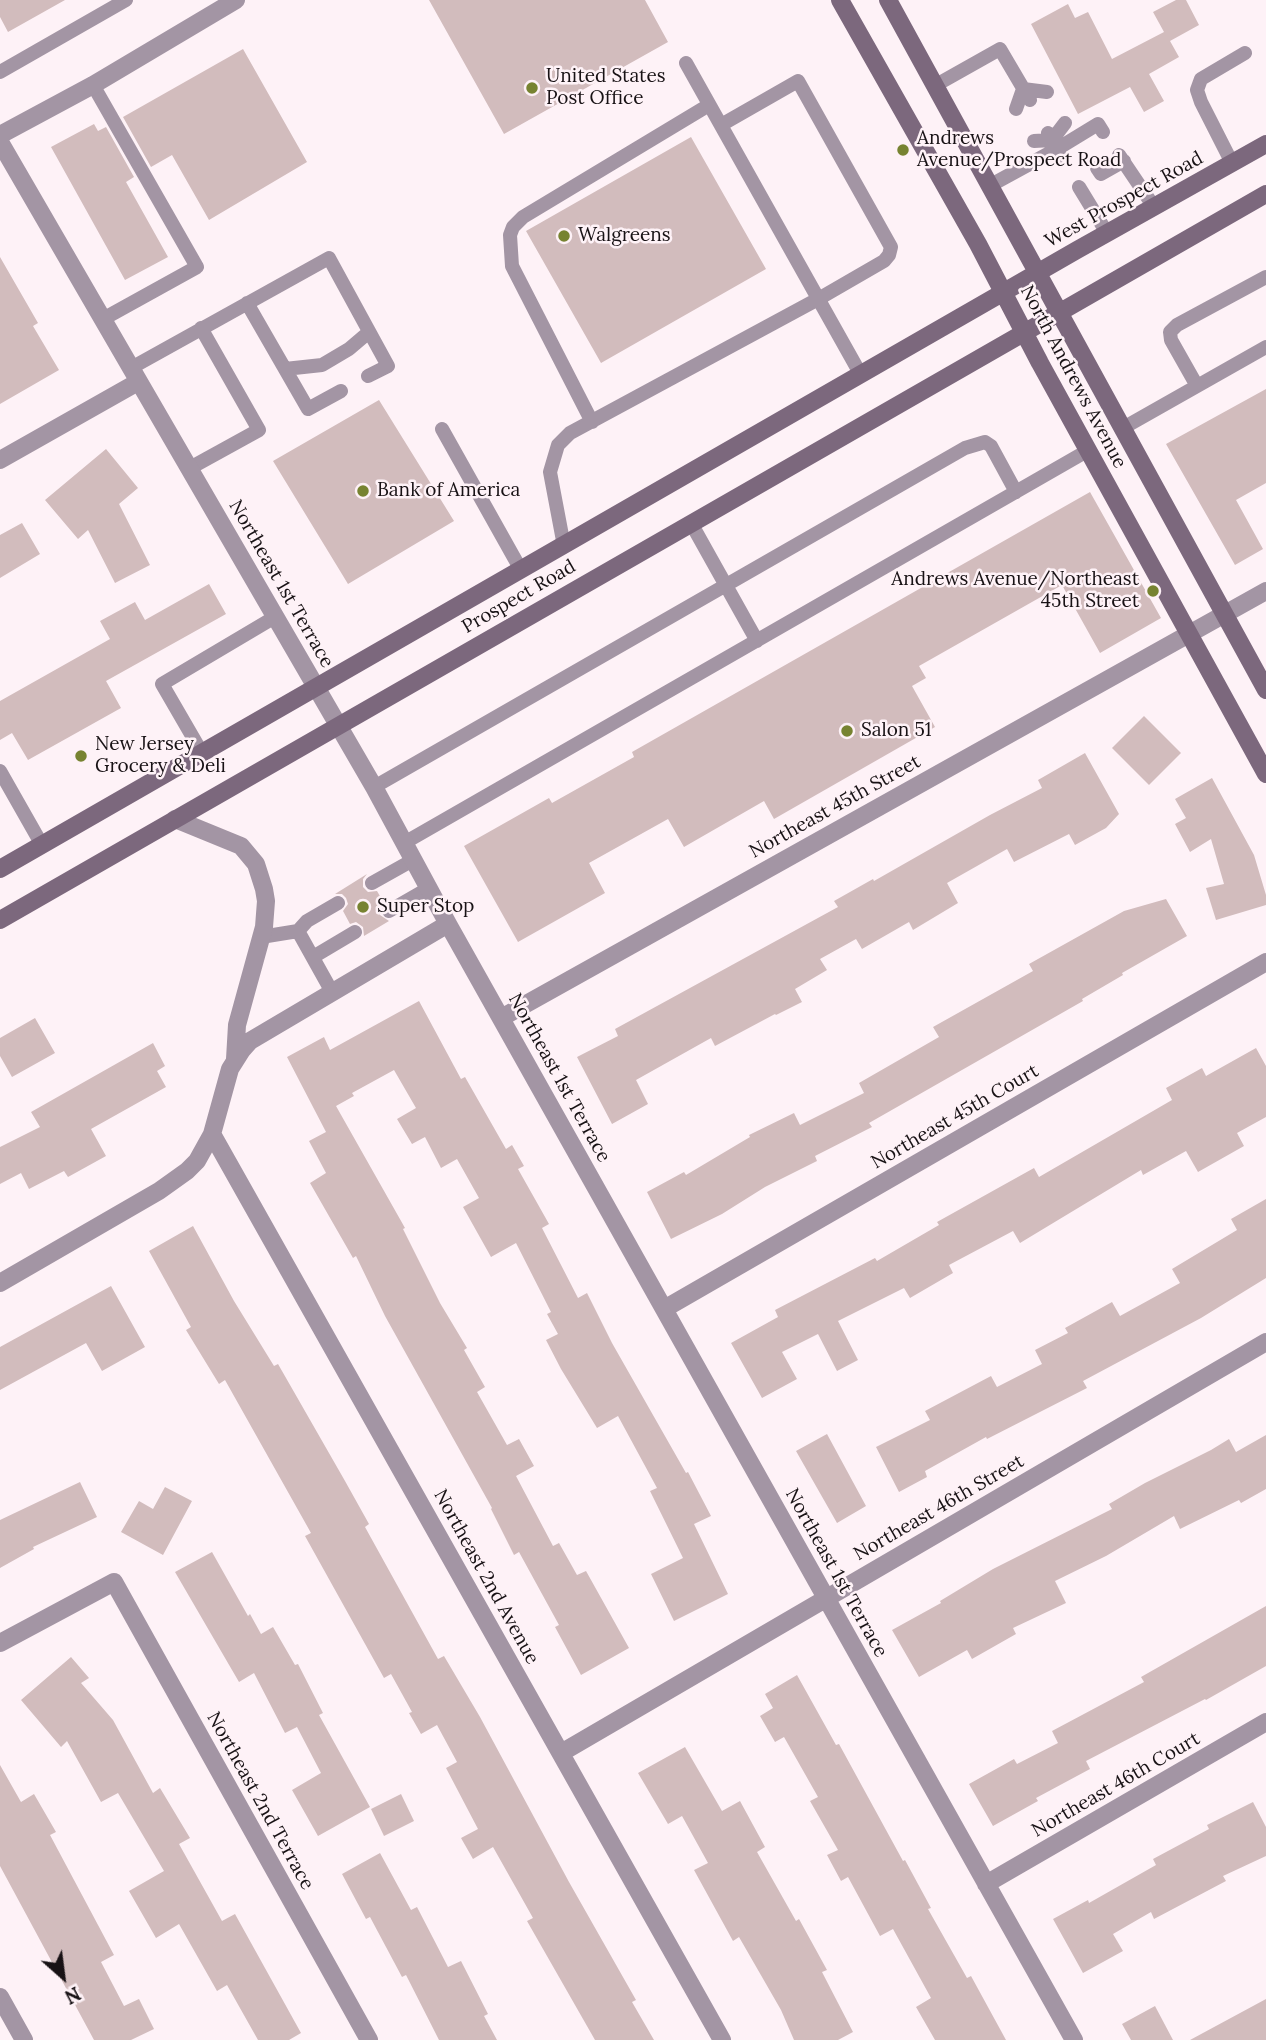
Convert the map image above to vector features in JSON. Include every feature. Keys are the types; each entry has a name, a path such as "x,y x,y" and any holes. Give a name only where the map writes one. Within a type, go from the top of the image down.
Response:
{"main road":[{"name":"North Andrews Avenue","path":"840,0 978,244 1087,451 1266,774"},
{"name":"North Andrews Avenue","path":"888,0 1266,690"},
{"name":"West Prospect Road","path":"1003,292 1266,144"},
{"path":"1059,312 1266,194"},
{"name":"Prospect Road","path":"0,869 1003,292"},
{"name":"Prospect Road","path":"0,920 1059,312"}],"street":[{"path":"0,135 93,85 236,0"},
{"name":"Northeast 1st Terrace","path":"0,142 374,787 448,924 1074,2040"},
{"path":"0,460 135,375"},
{"name":"Northeast 45th Street","path":"501,1018 1266,591"},
{"path":"176,819 241,846 256,864 261,875 266,901 261,937 234,1035 236,1059"},
{"path":"0,1283 174,1181 197,1161 212,1134 226,1080 236,1059 260,1034 448,924"},
{"name":"Northeast 45th Court","path":"664,1309 1266,962"},
{"name":"Northeast 2nd Avenue","path":"212,1134 722,2040"},
{"name":"Northeast 46th Street","path":"561,1753 1266,1342"},
{"name":"Northeast 2nd Terrace","path":"0,1643 114,1582 369,2040"},
{"name":"Northeast 46th Court","path":"986,1884 1266,1722"},
{"path":"0,1997 24,2040"}],"lane":[{"path":"0,72 126,0"},
{"path":"936,85 1000,49 1026,95"},
{"path":"1232,163 1200,102 1197,90 1201,79 1245,52"},
{"path":"686,63 862,375"},
{"path":"564,546 550,472 558,445 570,433 820,298 890,255 891,247 798,81 721,125"},
{"path":"93,85 197,267 103,318"},
{"path":"1016,109 1026,95 1047,92"},
{"path":"592,422 512,266 510,235 513,227 523,217 709,105"},
{"path":"1054,145 1065,123"},
{"path":"991,185 1054,145 1080,140 1098,124 1103,132"},
{"path":"1034,141 1054,145"},
{"path":"1107,233 1077,183 1121,158 1154,207"},
{"path":"135,375 201,328 328,258 388,366 368,376"},
{"path":"1197,386 1171,340 1170,332 1266,277"},
{"path":"247,303 308,409 341,391"},
{"path":"190,468 259,430 201,328"},
{"path":"285,369 322,365 349,349 369,331"},
{"path":"1123,428 1266,347"},
{"path":"442,429 521,570"},
{"path":"374,787 965,448 985,442 991,446 1016,492"},
{"path":"404,843 1087,451"},
{"path":"691,523 757,640"},
{"path":"202,753 162,684 275,617"},
{"path":"0,771 42,845"},
{"path":"372,883 413,860"},
{"path":"389,911 429,888"},
{"path":"261,937 298,931 307,921 338,903"},
{"path":"298,931 332,992"},
{"path":"313,957 355,932"}],"building":[{"path":"0,0 65,0 8,32 0,17"},
{"name":"United States Post Office","path":"429,0 645,0 668,42 504,134"},
{"path":"1176,0 1186,0 1199,25 1170,41 1179,57 1149,74 1164,101 1144,112 1130,87 1078,114 1031,24 1068,4 1075,18 1088,12 1112,59 1164,32 1153,12"},
{"path":"243,49 307,162 209,220 172,155 151,167 123,117"},
{"path":"94,124 98,131 106,127 134,177 126,182 168,257 125,280 51,147"},
{"name":"Walgreens","path":"691,137 766,269 601,363 526,231"},
{"path":"0,257 38,323 33,326 59,370 0,404"},
{"path":"1266,389 1266,483 1236,500 1263,549 1235,565 1166,444"},
{"name":"Bank of America","path":"379,400 454,521 348,584 273,461"},
{"path":"106,449 138,488 119,504 150,565 115,583 88,530 78,539 45,500"},
{"path":"1090,492 1161,618 1100,653 1062,585 919,666 926,678 912,686 935,727 774,819 764,801 684,847 668,819 589,863 605,893 518,942 464,846 549,798 552,803 634,757 632,752"},
{"path":"22,523 40,554 0,578 0,535"},
{"path":"209,584 226,614 106,681 121,708 28,760 12,733 0,740 0,701 110,639 100,621 135,602 145,620"},
{"path":"1144,716 1181,753 1149,785 1112,748"},
{"path":"1085,753 1119,814 1106,828 1075,845 1069,834 1014,862 1007,849 947,883 958,903 913,930 909,922 862,949 856,939 820,959 827,970 795,989 802,1002 715,1046 711,1038 636,1080 648,1104 612,1124 577,1057 618,1036 615,1029 838,907 834,901 1042,788 1038,780"},
{"path":"1212,778 1254,855 1266,895 1266,905 1216,920 1206,888 1224,884 1211,839 1190,852 1175,824 1186,818 1175,799"},
{"name":"Super Stop","path":"367,874 363,879 363,887 368,892 377,891 384,903 380,907 380,915 389,921 364,936 363,927 356,922 350,924 343,911 348,904 346,898 342,894 335,894"},
{"path":"1166,899 1187,936 1122,973 1123,975 1082,999 1083,1001 869,1123 872,1127 815,1156 817,1161 671,1239 647,1192 684,1172 686,1175 750,1137 749,1135 794,1113 800,1125 864,1093 859,1083 939,1037 933,1027 1033,971 1029,964 1124,911"},
{"path":"419,1001 461,1079 465,1077 506,1149 512,1145 524,1166 518,1169 549,1224 542,1228 578,1298 587,1293 612,1343 711,1516 694,1524 728,1594 674,1621 651,1574 683,1558 650,1491 657,1488 618,1416 597,1428 561,1369 546,1340 558,1334 547,1314 551,1312 516,1243 491,1257 463,1207 479,1198 457,1159 441,1168 425,1137 412,1144 397,1119 416,1108 394,1070 352,1093 354,1096 336,1106 405,1228 403,1229 440,1303 467,1348 464,1350 485,1387 477,1392 507,1445 519,1439 534,1466 516,1476 553,1546 559,1543 577,1575 586,1571 629,1648 581,1675 555,1627 559,1625 519,1552 514,1555 492,1508 385,1316 356,1256 353,1258 310,1183 326,1173 309,1141 326,1132 287,1057 324,1037 330,1050"},
{"path":"35,1018 55,1053 12,1077 0,1056 0,1038"},
{"path":"153,1043 165,1066 157,1071 166,1087 91,1129 106,1156 68,1177 64,1171 29,1189 21,1173 0,1184 0,1147 40,1127 31,1112"},
{"path":"1256,1048 1266,1066 1266,1117 1237,1133 1244,1146 1198,1172 1186,1151 1143,1175 1141,1170 1020,1243 1013,1231 949,1265 953,1273 910,1298 904,1288 838,1321 858,1360 837,1371 818,1334 782,1352 797,1379 762,1398 731,1343 778,1317 775,1310 875,1258 877,1261 939,1225 937,1222 1034,1168 1039,1177 1172,1100 1166,1088 1202,1068 1206,1076"},
{"path":"1266,1199 1266,1278 1201,1318 1083,1381 1087,1388 987,1439 986,1437 925,1471 927,1477 899,1492 876,1447 930,1420 925,1411 991,1376 997,1387 1042,1364 1035,1350 1068,1333 1065,1328 1112,1302 1120,1316 1180,1283 1172,1269 1237,1230 1231,1219"},
{"path":"193,1226 234,1301 274,1366 278,1364 345,1481 369,1524 365,1527 438,1659 444,1656 480,1717 636,2000 632,2002 654,2040 595,2040 527,1921 533,1918 493,1847 473,1859 461,1838 478,1829 446,1768 457,1762 437,1725 421,1734 391,1674 384,1678 305,1536 311,1533 225,1380 219,1384 186,1330 191,1327 149,1251"},
{"path":"111,1286 145,1347 102,1371 86,1343 0,1390 0,1347"},
{"path":"827,1434 866,1506 837,1523 796,1451"},
{"path":"1266,1435 1266,1489 1241,1503 1239,1500 1180,1529 1174,1516 1106,1556 1055,1581 1066,1603 1013,1628 1016,1634 972,1659 967,1650 919,1677 892,1630 941,1603 940,1601 993,1569 1112,1509 1109,1504 1229,1439 1236,1452"},
{"path":"80,1482 97,1517 33,1547 34,1549 0,1568 0,1520"},
{"path":"165,1487 192,1501 163,1555 121,1532 139,1501 153,1509"},
{"path":"212,1552 261,1634 273,1627 295,1665 298,1664 323,1713 319,1715 370,1807 318,1836 292,1790 321,1773 297,1727 285,1733 254,1673 239,1682 175,1572"},
{"path":"1266,1606 1266,1666 1086,1761 1090,1769 1036,1798 1038,1801 993,1826 969,1784 1014,1759 1017,1764 1058,1743 1052,1731 1144,1682 1141,1677"},
{"path":"71,1657 89,1678 81,1683 113,1720 153,1793 160,1788 190,1838 179,1844 222,1921 235,1914 301,2033 289,2040 258,2040 227,1985 217,1991 179,1924 156,1938 129,1891 164,1871 118,1793 101,1802 67,1741 61,1747 21,1700"},
{"path":"797,1675 836,1745 839,1744 903,1861 905,1860 931,1908 928,1909 967,1978 971,1976 1006,2040 935,2040 916,2007 931,1998 893,1929 880,1936 848,1877 841,1881 827,1855 838,1850 810,1801 818,1797 784,1737 775,1742 760,1716 773,1708 765,1694"},
{"path":"685,1747 722,1811 740,1801 765,1847 757,1852 827,1970 822,1972 853,2032 838,2040 794,2040 781,2010 739,1937 733,1941 694,1870 708,1863 682,1816 668,1824 638,1773"},
{"path":"0,1765 21,1802 34,1794 56,1832 50,1835 114,1955 101,1962 124,2006 139,1999 154,2029 131,2040 94,2040 0,1866"},
{"path":"401,1794 414,1821 384,1836 371,1809"},
{"path":"1253,1802 1266,1827 1266,1856 1223,1876 1226,1881 1154,1919 1151,1912 1113,1934 1123,1951 1083,1973 1053,1919 1088,1900 1089,1903 1156,1865 1153,1859 1209,1829 1207,1825"},
{"path":"380,1853 411,1910 417,1907 448,1967 461,1961 488,2014 484,2016 497,2040 439,2040 406,1975 402,1977 370,1917 366,1919 342,1874"},
{"path":"1266,1999 1266,2040 1190,2040"},
{"path":"1155,2006 1173,2040 1131,2040 1122,2024"}],"place":[{"name":"United States Post Office","path":"532,88"},
{"name":"Andrews Avenue/Prospect Road","path":"903,150"},
{"name":"Walgreens","path":"564,236"},
{"name":"Bank of America","path":"363,491"},
{"name":"Andrews Avenue/Northeast 45th Street","path":"1153,591"},
{"name":"Salon 51","path":"847,731"},
{"name":"New Jersey Grocery & Deli","path":"81,756"},
{"name":"Super Stop","path":"363,907"}]}
